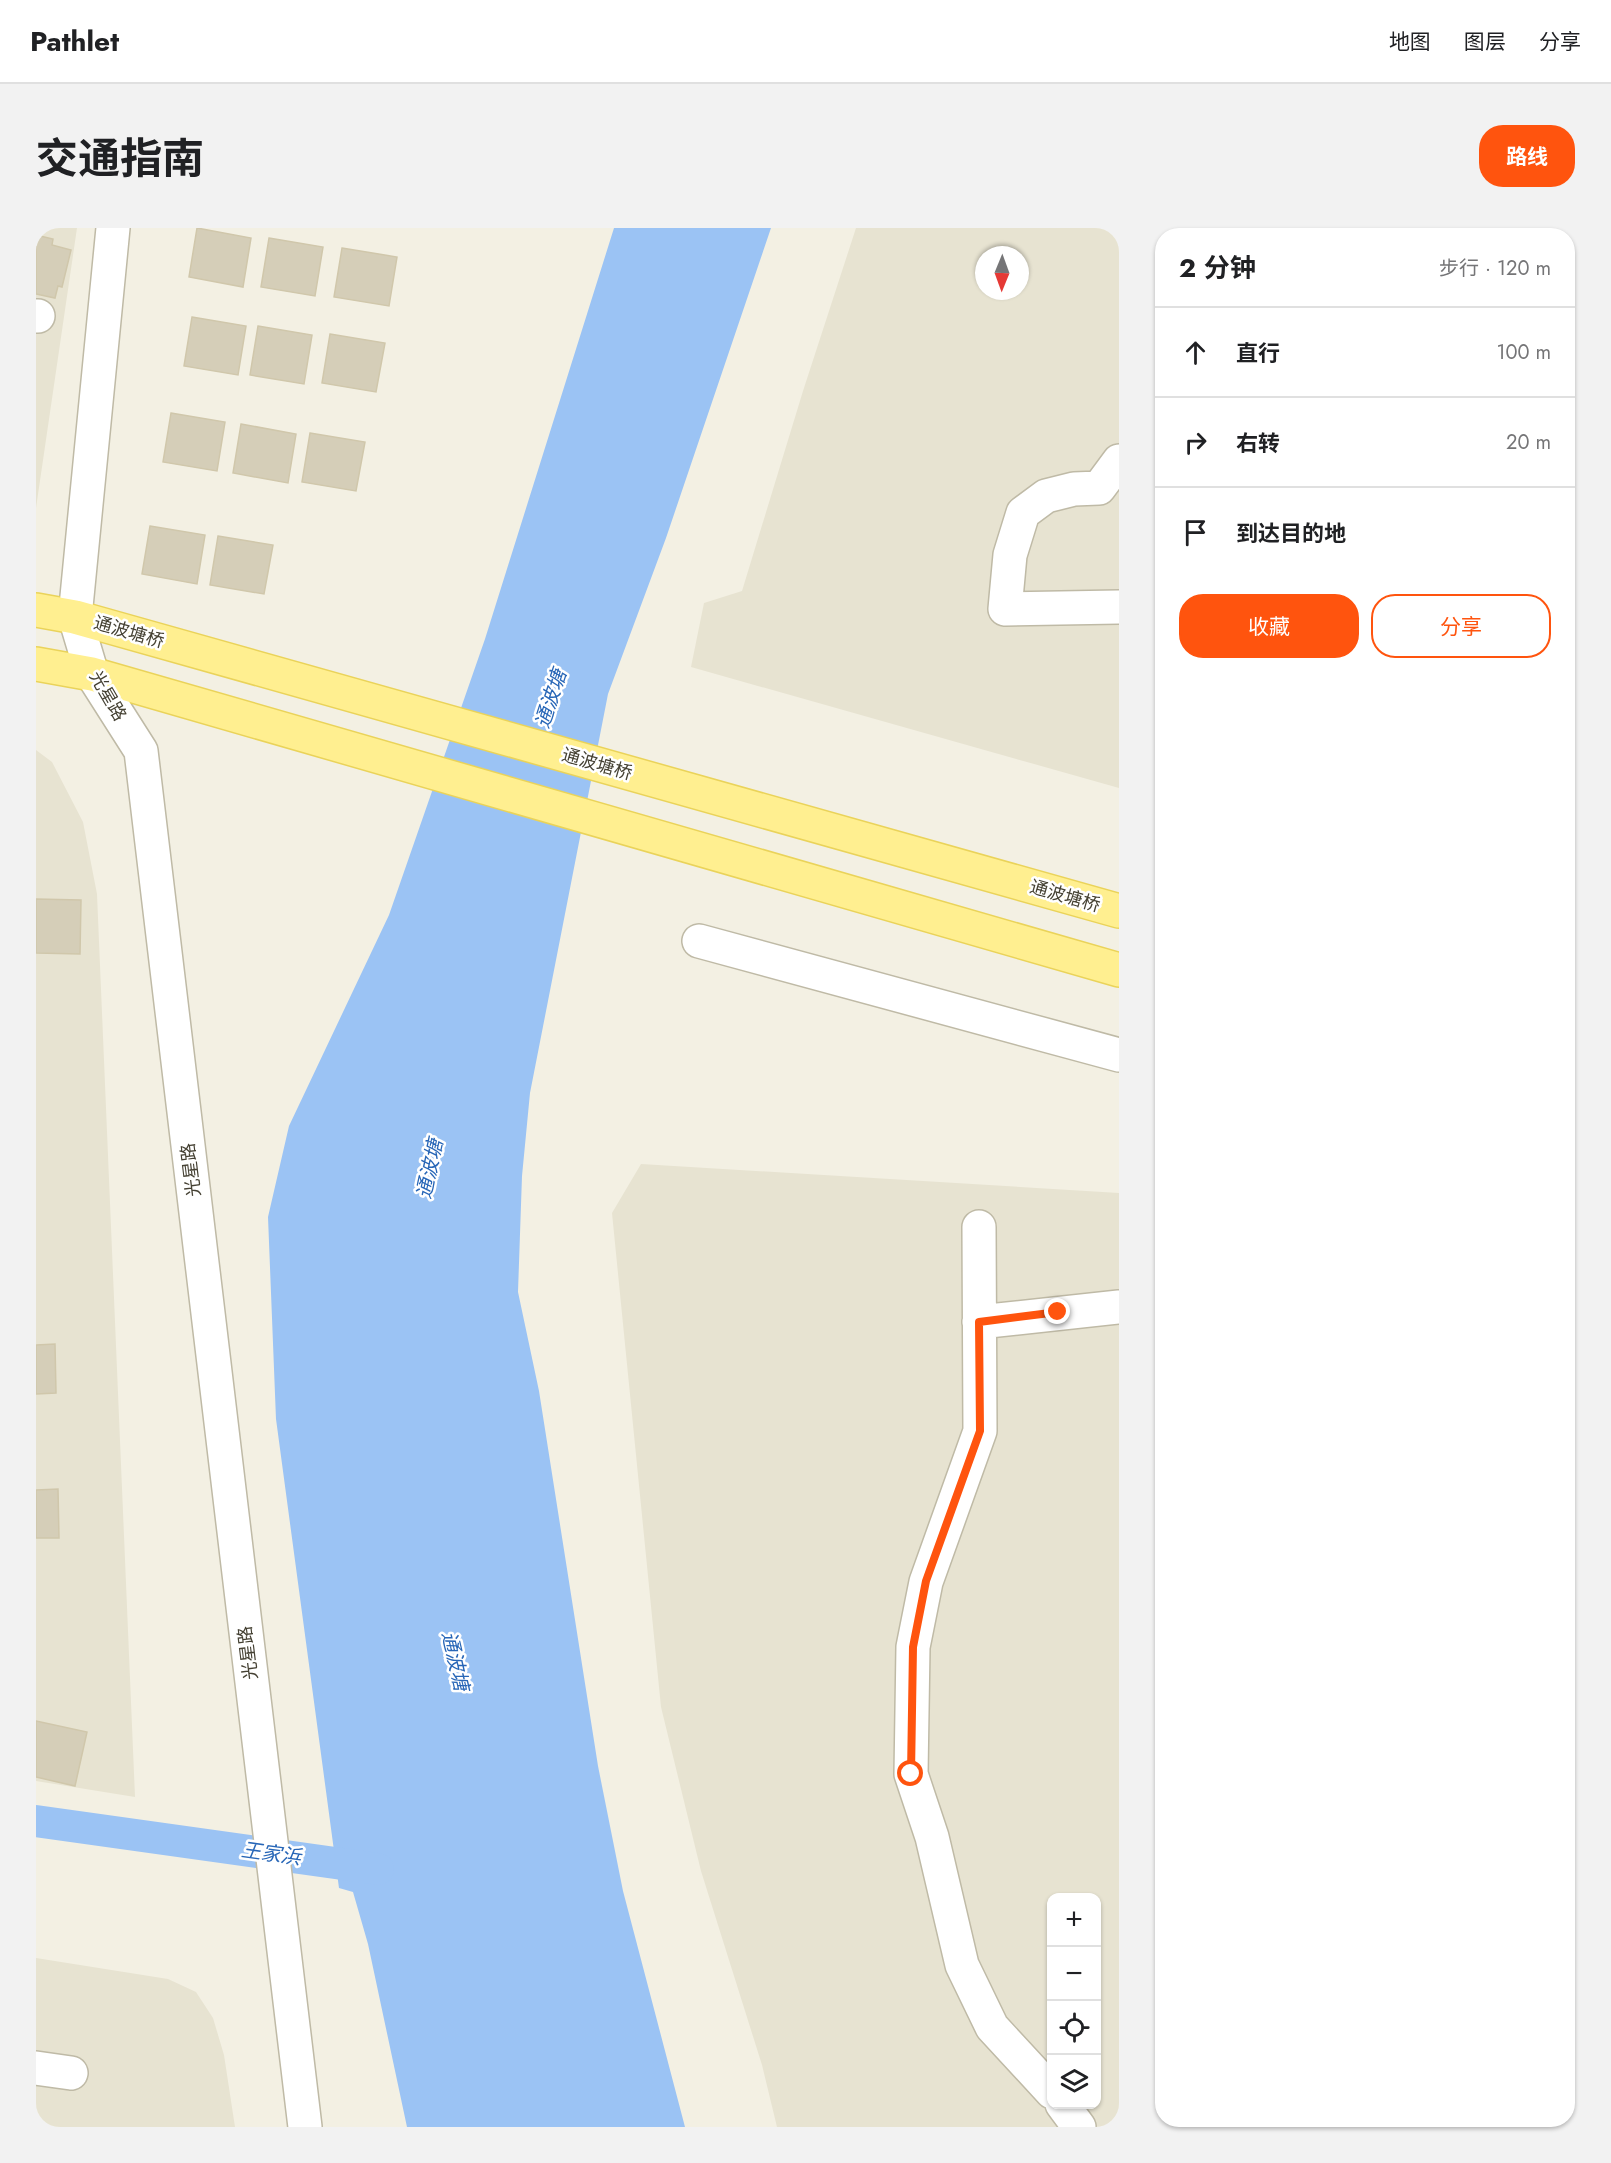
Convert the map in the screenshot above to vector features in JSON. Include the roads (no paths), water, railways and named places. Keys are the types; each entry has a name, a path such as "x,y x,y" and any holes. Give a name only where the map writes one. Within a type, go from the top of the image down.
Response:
{"main road":[{"name":"通波塘桥","path":"36,610 75,617 1119,911"},
{"path":"36,664 92,674 1119,969"}],"street":[{"name":"光星路","path":"113,228 75,617 92,674 141,751 305,2127"},
{"path":"1119,461 1109,493 1074,489 1046,496 1023,513 1010,555 1005,609 1119,607"},
{"path":"699,940 1119,1055"},
{"path":"979,1227 980,1431 923,1592 913,1647 911,1774 932,1837 963,1965 992,2027 1047,2087"},
{"path":"979,1322 1119,1307"},
{"path":"36,2068 71,2073"},
{"path":"1066,2109 1079,2127"}],"water":[{"name":"通波塘","path":"614,228 771,228 666,538 608,694 530,1093 522,1176 518,1292 539,1391 598,1766 623,1891 685,2127 407,2127 368,1944 353,1892 339,1888 276,1419 268,1217 289,1126 389,915 485,639"}],"waterway":[{"name":"王家浜","path":"36,1821 378,1869"}]}
